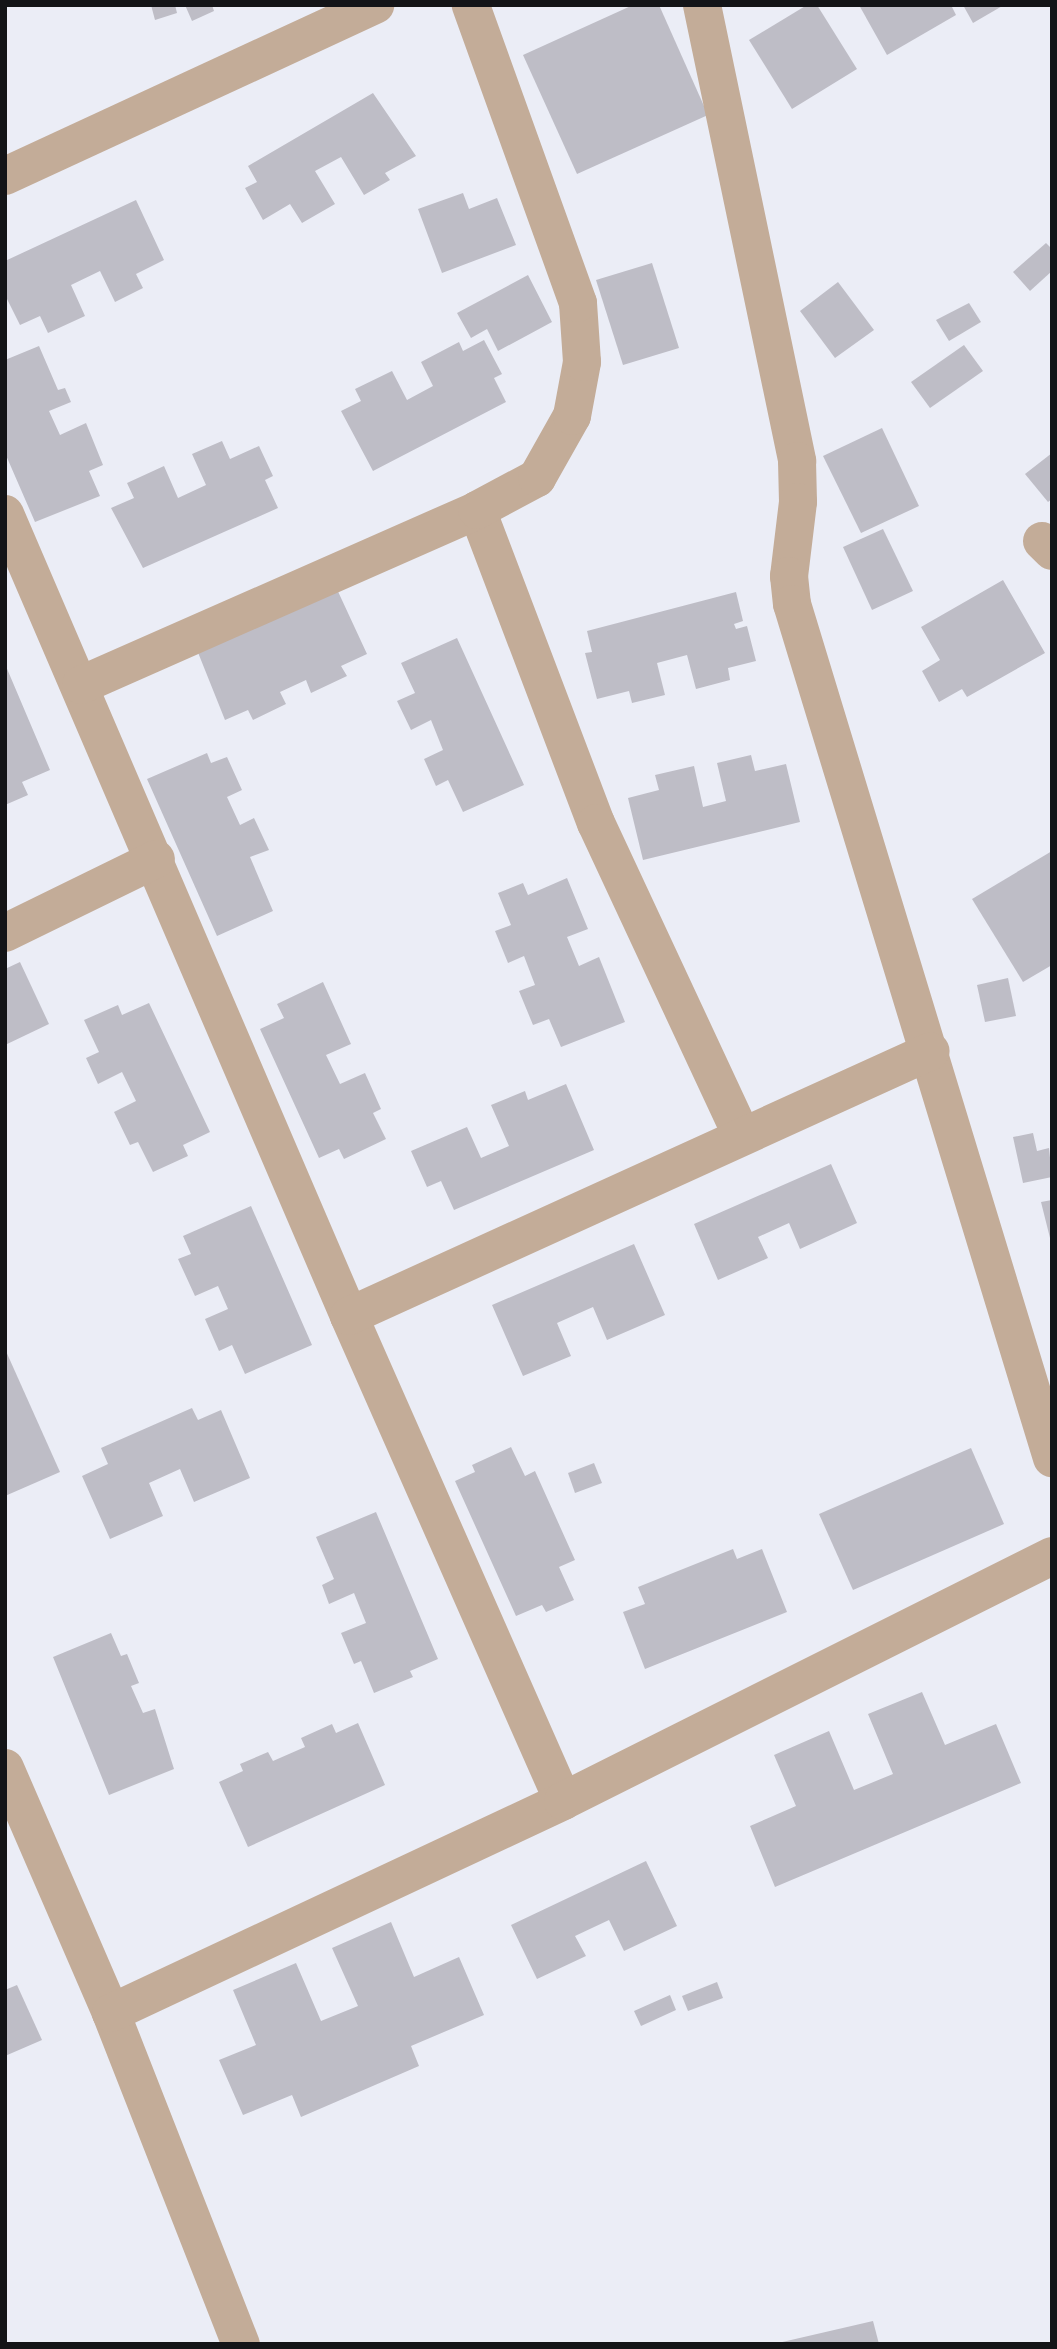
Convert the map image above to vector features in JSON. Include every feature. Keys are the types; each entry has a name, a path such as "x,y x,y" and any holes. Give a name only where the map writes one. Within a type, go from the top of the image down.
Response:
{"street":[{"path":"5,176 375,5"},
{"path":"81,685 477,510 537,478 572,416 582,362 578,303 471,5"},
{"path":"702,5 797,461 798,502 789,576 792,604 931,1051 1052,1458"},
{"path":"477,510 596,823 741,1136"},
{"path":"5,514 156,859 349,1316 563,1801"},
{"path":"5,933 156,859"},
{"path":"349,1316 931,1051"},
{"path":"111,2012 563,1801 1052,1556"},
{"path":"5,1768 111,2012 241,2344"}],"building":[{"path":"151,5 175,5 177,13 155,20"},
{"path":"185,5 212,5 214,11 192,21"},
{"path":"633,5 659,5 708,115 577,174 523,55"},
{"path":"807,5 817,5 857,69 792,109 749,40"},
{"path":"859,5 951,5 956,15 887,55"},
{"path":"963,5 1004,5 973,23"},
{"path":"373,93 416,156 385,173 390,180 364,195 341,157 315,171 335,204 302,223 290,204 263,220 245,188 257,182 248,166"},
{"path":"463,193 469,209 497,198 516,245 442,273 418,209"},
{"path":"136,200 164,260 136,274 143,288 115,302 100,271 71,285 85,316 48,333 40,316 20,325 5,295 5,261"},
{"path":"1046,243 1052,249 1052,271 1030,291 1013,272"},
{"path":"652,263 679,348 623,365 596,280"},
{"path":"528,275 552,322 498,351 487,329 471,338 457,313"},
{"path":"838,282 874,330 835,358 800,311"},
{"path":"969,303 981,322 949,341 936,320"},
{"path":"484,340 502,374 494,378 506,402 373,471 341,411 361,401 355,389 392,371 407,400 433,386 421,362 459,342 463,351"},
{"path":"964,345 983,371 930,408 911,382"},
{"path":"39,346 58,390 65,388 71,402 49,411 60,435 86,423 103,465 89,471 100,496 35,522 5,453 5,360"},
{"path":"882,428 919,506 861,533 823,456"},
{"path":"222,441 230,459 259,446 273,476 265,480 278,508 143,568 111,508 134,498 127,483 164,466 178,498 206,485 192,454"},
{"path":"1052,453 1052,499 1048,502 1025,474"},
{"path":"883,529 913,591 872,610 843,547"},
{"path":"1003,580 1045,653 967,697 962,689 939,702 922,671 940,660 921,627"},
{"path":"335,585 367,654 341,666 347,676 311,693 306,680 280,692 286,704 253,720 248,710 225,720 197,650"},
{"path":"736,592 743,621 734,624 736,629 747,626 756,661 728,668 730,680 696,689 687,655 657,663 665,695 632,703 629,691 597,699 585,653 592,652 587,631"},
{"path":"457,638 524,785 463,812 448,780 436,786 424,759 443,750 431,720 411,730 397,701 415,693 401,663"},
{"path":"5,664 50,770 22,782 28,795 5,805"},
{"path":"207,753 211,763 227,757 242,790 227,797 240,825 254,818 269,850 250,857 273,911 217,936 147,779"},
{"path":"751,755 755,771 786,764 800,822 643,860 628,798 659,790 655,775 694,766 703,807 726,801 717,763"},
{"path":"1052,851 1052,965 1023,982 972,899"},
{"path":"567,878 588,929 567,937 579,966 599,957 625,1022 561,1047 549,1019 533,1025 519,991 535,985 524,956 508,963 495,931 511,925 498,893 523,883 528,895"},
{"path":"20,962 49,1024 5,1045 5,969"},
{"path":"1008,978 1016,1016 985,1022 977,985"},
{"path":"323,982 351,1044 326,1055 340,1084 365,1073 381,1109 373,1113 386,1139 344,1159 339,1149 319,1158 260,1029 284,1018 277,1004"},
{"path":"149,1003 210,1132 183,1145 188,1156 153,1172 138,1142 130,1145 114,1112 136,1101 122,1072 98,1084 86,1058 99,1052 84,1020 118,1005 122,1015"},
{"path":"566,1084 594,1150 454,1210 441,1181 427,1187 411,1151 467,1127 481,1158 509,1146 491,1105 525,1091 528,1100"},
{"path":"1033,1133 1037,1151 1049,1148 1052,1177 1023,1183 1013,1137"},
{"path":"831,1164 857,1223 800,1249 789,1223 758,1237 768,1258 718,1280 694,1224"},
{"path":"1052,1200 1052,1242 1051,1242 1041,1202"},
{"path":"251,1206 312,1345 245,1374 232,1345 219,1351 205,1319 228,1309 218,1286 195,1296 178,1259 191,1254 183,1236"},
{"path":"634,1244 665,1315 607,1340 593,1307 557,1323 571,1356 523,1376 492,1305"},
{"path":"5,1349 60,1472 5,1496"},
{"path":"192,1408 198,1420 221,1410 250,1478 194,1502 180,1469 149,1483 163,1516 110,1539 82,1476 108,1464 101,1448"},
{"path":"511,1447 525,1476 535,1471 575,1560 559,1567 574,1600 546,1612 542,1605 516,1616 455,1481 475,1472 472,1465"},
{"path":"971,1448 1004,1524 853,1590 819,1514"},
{"path":"594,1463 602,1483 575,1493 568,1473"},
{"path":"376,1512 438,1659 410,1671 413,1677 374,1693 361,1661 354,1664 341,1633 366,1623 354,1593 329,1604 322,1585 334,1579 316,1537"},
{"path":"733,1549 737,1559 762,1549 787,1612 645,1669 623,1612 645,1604 638,1587"},
{"path":"111,1633 121,1656 127,1654 139,1683 131,1686 143,1713 155,1709 174,1769 109,1795 53,1657"},
{"path":"922,1692 945,1745 996,1724 1021,1783 775,1887 750,1826 796,1806 774,1755 829,1731 854,1790 893,1774 868,1714"},
{"path":"358,1723 385,1785 248,1847 219,1782 243,1771 240,1764 268,1752 273,1761 305,1747 301,1738 332,1724 336,1733"},
{"path":"646,1861 677,1926 624,1951 609,1920 575,1936 586,1956 537,1979 511,1925"},
{"path":"391,1922 414,1977 459,1957 484,2015 411,2046 419,2066 301,2117 292,2095 243,2115 219,2060 256,2045 233,1990 296,1963 321,2021 358,2006 332,1948"},
{"path":"717,1982 723,1998 688,2011 682,1996"},
{"path":"17,1985 42,2040 5,2056 5,1990"},
{"path":"670,1995 676,2010 641,2026 634,2011"},
{"path":"873,2321 879,2344 778,2344 778,2343"}]}
